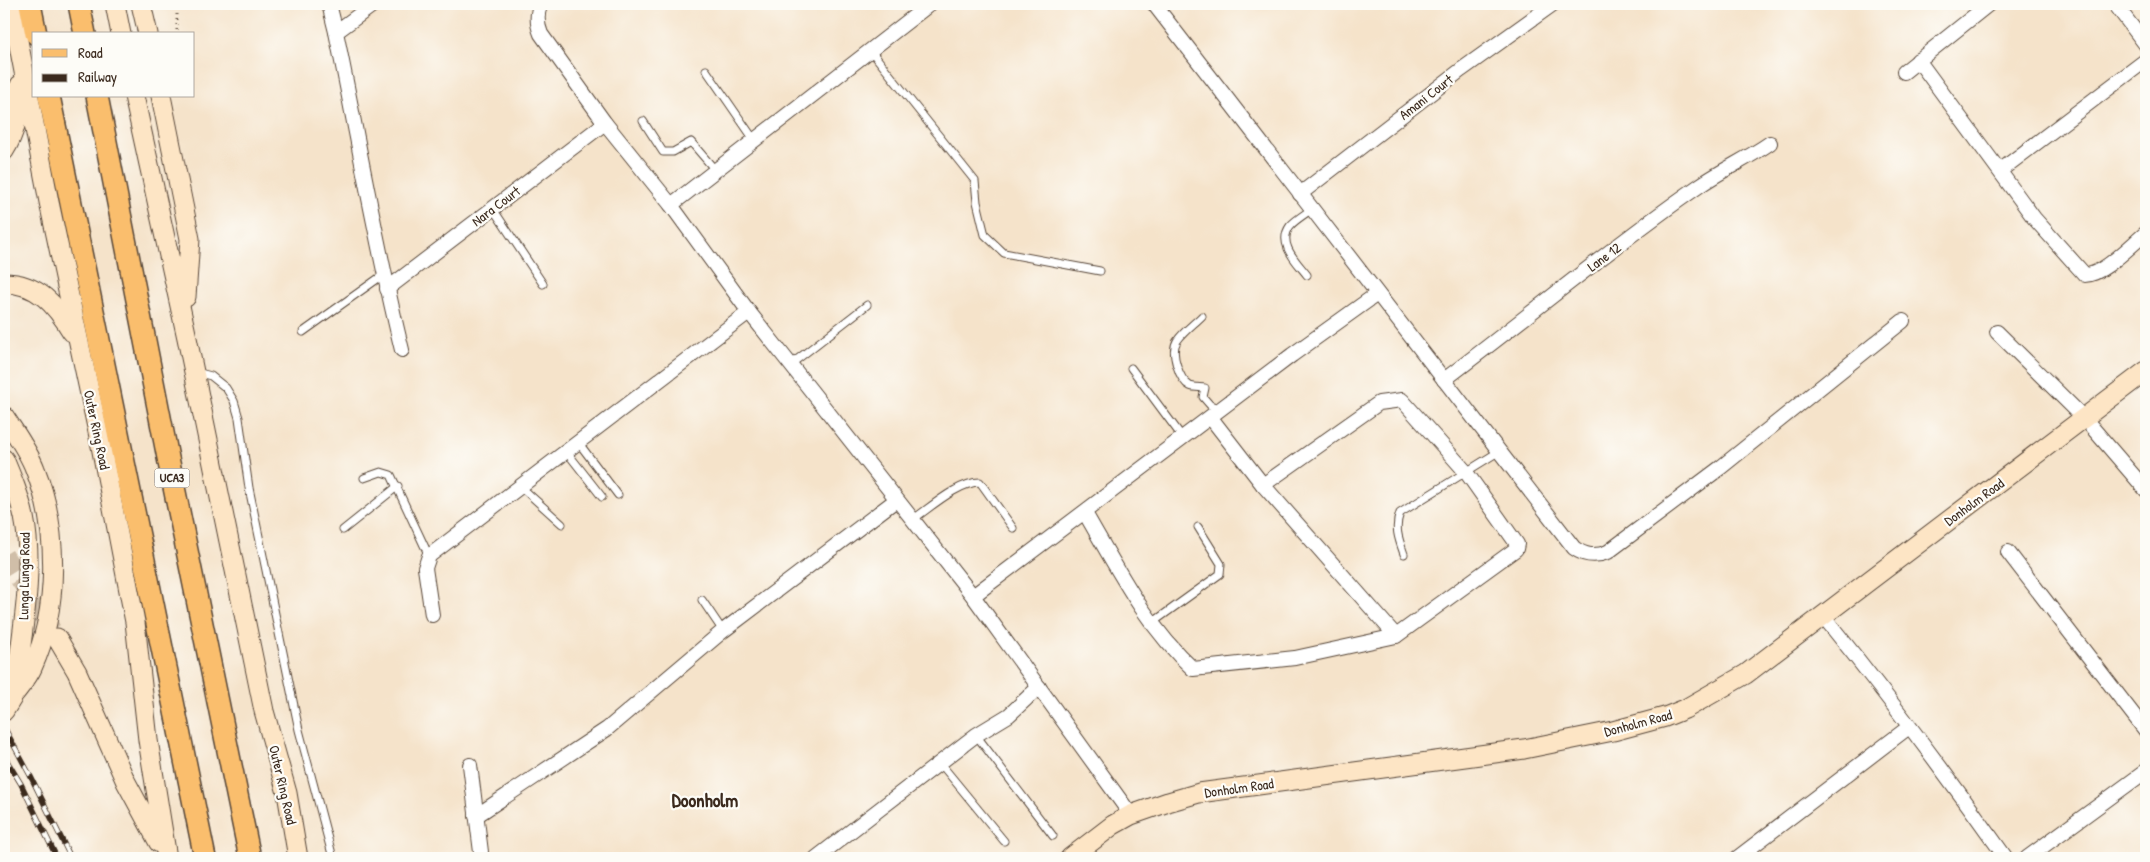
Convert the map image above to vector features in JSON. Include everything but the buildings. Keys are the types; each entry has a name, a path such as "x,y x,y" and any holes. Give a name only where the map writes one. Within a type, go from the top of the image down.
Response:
{"main road":[{"name":"Outer Ring Road","path":"10,4 21,50 49,202 101,446 135,622 150,750 167,857"},
{"path":"30,4 36,32"},
{"path":"79,4 84,32"},
{"path":"115,4 121,32"},
{"path":"141,4 148,32"},
{"path":"4,151 12,136 18,115 21,50"},
{"name":"Outer Ring Road","path":"49,98 205,858"},
{"name":"UCA3","path":"97,98 167,453 250,858"},
{"name":"Outer Ring Road","path":"134,98 194,371 264,710 287,793 298,858"},
{"path":"161,98 190,239 186,278 187,338"},
{"path":"4,283 20,284 46,298 60,312 78,341"},
{"name":"Donholm Road","path":"1070,858 1130,814 1199,794 1524,749 1613,731 1666,717 1714,694 1746,674 2146,371"},
{"name":"Lunga Lunga Road","path":"4,416 35,469 46,508 52,548 52,594 46,627 32,669 15,693 25,611 27,539 24,516 4,459"},
{"path":"56,638 76,672 126,782 167,857"}],"street":[{"path":"329,4 359,142 383,275 402,350"},
{"path":"336,32 374,4"},
{"path":"541,4 537,17 537,25 541,34 605,123 671,205 790,365 973,596 1130,814"},
{"path":"671,205 930,4"},
{"path":"1154,4 1498,452 1574,548 1582,554 1600,555 1608,552 1720,468 1903,321"},
{"name":"Amani Court","path":"1300,194 1461,70 1554,4"},
{"path":"1904,72 1989,4"},
{"path":"2115,4 2146,45"},
{"path":"1918,60 2034,218 2085,275 2092,275 2103,268 2146,233"},
{"path":"2000,170 2146,60"},
{"name":"Nara Court","path":"387,289 605,123"},
{"name":"Lane 12","path":"1444,380 1685,197 1732,165 1751,157 1770,143"},
{"path":"973,596 1292,355 1377,294"},
{"path":"432,615 425,568 429,556 749,312"},
{"path":"1997,332 2084,418 2146,490"},
{"path":"1085,513 1152,624 1172,650 1192,669 1294,658 1396,636 1516,549 1517,544 1466,472 1402,400 1380,403 1263,485"},
{"path":"1211,418 1263,485 1396,636"},
{"path":"476,816 607,729 722,631 896,500"},
{"path":"2008,552 2146,730"},
{"path":"1824,616 1966,801 2006,858"},
{"path":"816,858 976,734 1009,715 1038,687"},
{"path":"1737,858 1909,727"},
{"path":"470,766 481,852"},
{"path":"2028,858 2146,771"}],"lane":[{"path":"871,51 975,180 977,202 985,235 1004,253 1100,271"},
{"path":"706,70 755,141"},
{"path":"643,121 664,152 673,152 691,142 716,171"},
{"path":"1307,275 1287,250 1287,236 1290,227 1312,208"},
{"path":"493,209 543,284"},
{"path":"302,332 383,275"},
{"path":"790,365 868,305"},
{"path":"1202,316 1178,340 1174,348 1174,356 1183,379 1193,387 1206,388 1203,397 1210,405 1222,409"},
{"path":"1131,368 1184,438"},
{"path":"194,371 211,376 226,388 237,410 249,488 299,730 333,858"},
{"path":"578,442 618,495"},
{"path":"566,451 602,497"},
{"path":"1404,554 1397,533 1396,522 1400,513 1498,452"},
{"path":"364,478 381,472 391,475 398,486 429,556"},
{"path":"911,520 960,487 970,482 980,482 1013,528"},
{"path":"343,530 398,486"},
{"path":"520,486 562,524"},
{"path":"1152,624 1220,574 1221,564 1198,528"},
{"path":"702,600 722,631"},
{"path":"976,734 1053,836"},
{"path":"940,762 1004,841"}],"path":[{"path":"177,4 177,32"}],"tunnel":[{"path":"4,555 52,630"}],"railway":[{"path":"4,727 71,858"},
{"path":"4,756 21,784 57,858"}],"district":[{"name":"Doonholm","path":"705,800"}]}
